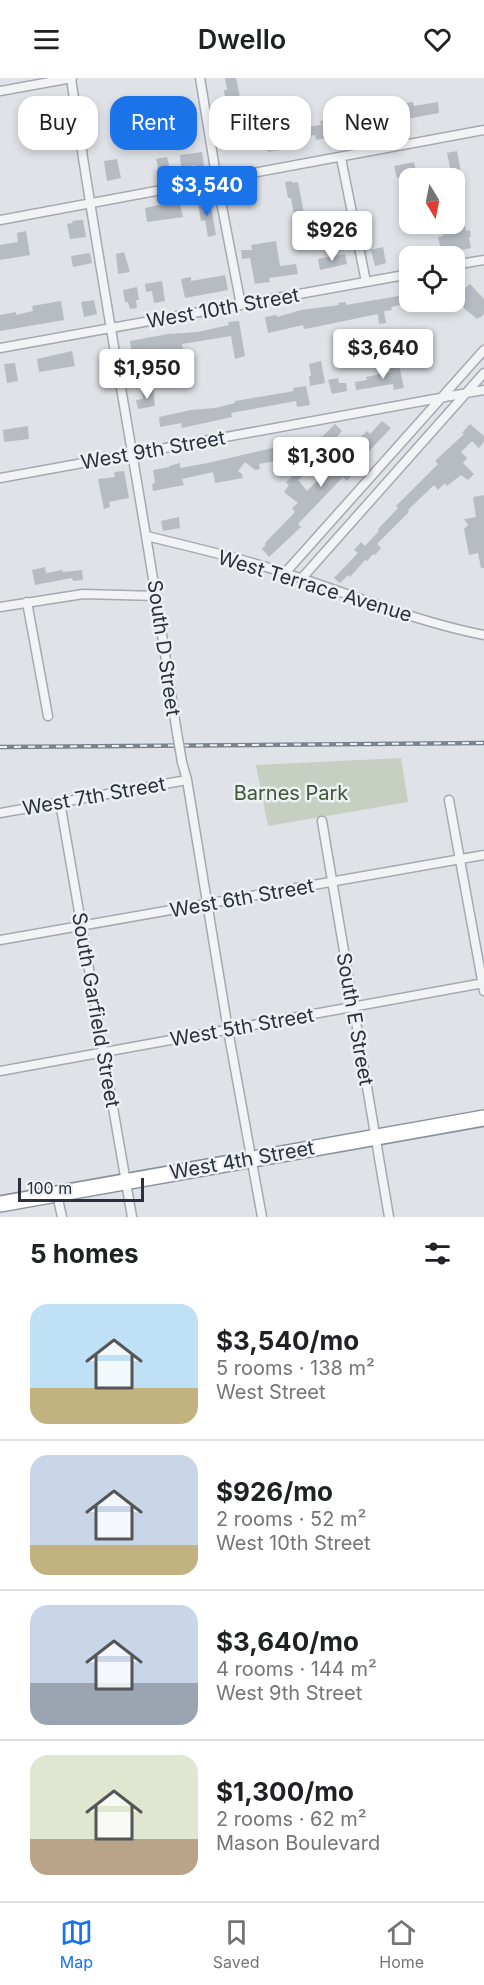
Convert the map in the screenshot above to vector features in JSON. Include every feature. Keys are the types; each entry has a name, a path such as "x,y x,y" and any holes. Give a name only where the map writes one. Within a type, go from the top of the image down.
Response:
{"highway":[{"name":"West 4th Street","path":"0,1204 484,1119"}],"street":[{"path":"0,91 71,78"},
{"name":"South D Street","path":"71,78 89,204 157,596 176,727 262,1217"},
{"path":"200,78 241,305"},
{"path":"0,220 484,130"},
{"path":"341,158 366,282"},
{"path":"465,264 484,260"},
{"name":"West 10th Street","path":"0,348 399,276"},
{"path":"285,573 484,350"},
{"path":"302,579 484,373"},
{"name":"West 9th Street","path":"0,478 484,390"},
{"name":"West Terrace Avenue","path":"147,536 285,573 371,603 458,630 484,635"},
{"path":"0,607 83,594 157,596"},
{"path":"27,602 48,716"},
{"name":"West 7th Street","path":"0,813 187,780"},
{"path":"449,800 484,986"},
{"name":"South Garfield Street","path":"60,802 132,1217"},
{"name":"South E Street","path":"322,821 389,1217"},
{"name":"West 6th Street","path":"0,940 484,855"},
{"name":"West 5th Street","path":"0,1071 353,1007 484,986"},
{"path":"57,1194 62,1217"}],"green space":[{"name":"Barnes Park","path":"401,758 408,802 268,826 256,765"}],"building":[{"path":"225,78 236,78 240,96 225,96 224,90 227,90"},
{"path":"410,102 413,102 414,106 438,102 439,113 410,118"},
{"path":"320,121 323,121 323,139 316,140 315,135 311,136 311,126 321,125"},
{"path":"457,151 460,168 450,168 447,153"},
{"path":"202,152 204,166 181,167 180,155"},
{"path":"167,157 171,173 160,176 156,159"},
{"path":"117,159 121,178 107,181 104,161"},
{"path":"414,162 416,168 399,168 399,178 397,178 394,166"},
{"path":"292,181 292,183 298,182 305,219 295,221 291,198 288,198 285,182"},
{"path":"179,200 183,217 147,222 145,208"},
{"path":"210,201 216,235 208,237 205,220 201,221 198,202"},
{"path":"83,220 86,237 70,239 67,224"},
{"path":"465,226 466,231 470,230 471,248 440,246 438,237 443,236 443,234 465,234"},
{"path":"26,231 30,255 0,260 0,245 18,242 17,233"},
{"path":"276,241 280,266 296,264 298,274 269,278 270,282 255,284 250,258 242,259 241,250 252,250 251,245"},
{"path":"383,247 386,263 375,266 371,250"},
{"path":"124,252 130,272 118,274 116,254"},
{"path":"90,253 92,263 73,267 71,256"},
{"path":"345,254 347,264 320,270 318,259"},
{"path":"225,275 228,290 185,298 181,279 191,277 191,281"},
{"path":"162,281 165,301 154,303 152,291 146,292 145,284"},
{"path":"470,284 484,299 484,314 480,318 477,319 465,309 465,288"},
{"path":"137,287 139,300 136,300 137,308 130,309 128,302 125,302 123,290"},
{"path":"399,296 399,305 391,307 392,310 384,311 386,323 379,324 378,314 310,328 304,329 303,325 268,333 265,317 277,315 277,317 301,310 339,305 338,303 346,302 346,305"},
{"path":"94,300 97,314 84,317 81,302"},
{"path":"61,301 64,320 0,331 0,315 16,312 16,315 33,311 32,306"},
{"path":"239,321 245,356 235,359 231,336 182,344 184,354 171,356 171,353 133,363 130,341 168,334 198,332 229,325 228,322"},
{"path":"72,351 75,366 39,372 37,359"},
{"path":"321,361 325,383 310,386 309,364"},
{"path":"15,363 18,381 7,383 4,364"},
{"path":"399,365 404,388 394,390 393,384 356,390 355,382 390,372 389,367"},
{"path":"338,378 339,383 346,383 347,391 332,394 328,380"},
{"path":"306,386 310,405 297,407 296,401 231,413 232,417 182,428 181,423 160,427 159,417 191,410 215,408 235,403 235,401 294,391 293,388"},
{"path":"153,389 155,406 138,409 136,400 143,399 142,391"},
{"path":"382,421 391,428 351,470 354,473 347,481 343,477 298,524 301,527 269,557 262,549 265,543 295,512 292,508 298,503 284,492 289,485 286,482 299,470 304,475 298,480 307,491 326,472 329,475 341,461 343,463 353,454 348,449 367,431 370,434"},
{"path":"335,424 342,431 334,440 332,438 324,449 316,443"},
{"path":"470,424 484,436 484,442 479,448 472,441 461,452 467,458 463,463 474,474 468,480 461,475 447,486 445,483 438,490 434,485 377,544 381,548 375,555 365,560 350,577 348,575 340,583 334,578 358,553 354,550 361,542 365,546 379,531 378,529 398,508 396,506 438,464 435,461 464,434 462,433"},
{"path":"28,426 29,439 4,442 3,430"},
{"path":"277,447 278,452 291,450 292,458 259,464 260,469 255,470 245,462 238,471 243,478 215,483 213,472 182,479 184,485 153,491 152,484 155,483 153,470 180,463 180,468 208,463"},
{"path":"124,471 129,498 109,502 110,507 104,509 98,479 115,477 114,472"},
{"path":"484,495 484,568 481,568 478,553 469,555 464,529 468,525 464,519 476,517 473,497"},
{"path":"179,517 180,528 163,531 161,521"},
{"path":"45,567 46,573 82,570 83,580 73,581 72,578 35,585 32,570"}],"railway":[{"path":"0,747 484,743"}]}
